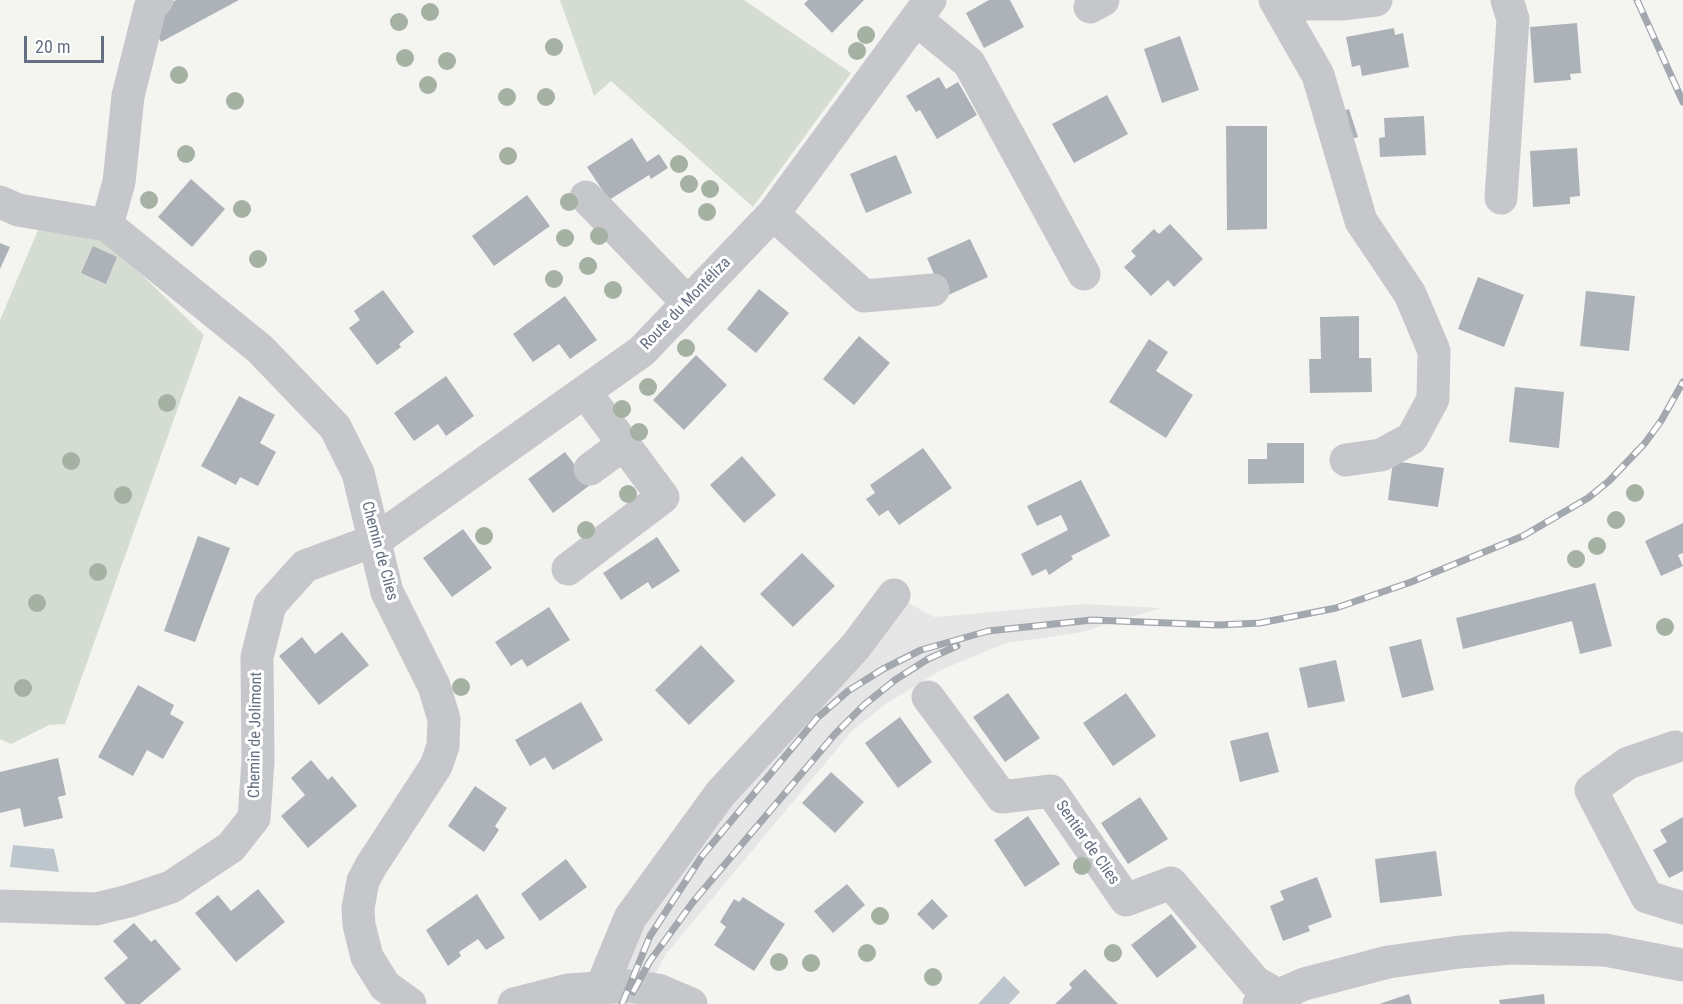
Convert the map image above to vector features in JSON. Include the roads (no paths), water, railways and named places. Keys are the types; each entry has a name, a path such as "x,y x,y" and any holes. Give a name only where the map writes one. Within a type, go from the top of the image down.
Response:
{"street":[{"path":"0,202 18,210 107,225 119,182 128,96 150,8 157,0"},
{"path":"1275,0 1318,75 1361,221 1410,294 1434,351 1432,399 1412,438 1381,455 1346,460"},
{"path":"1287,0 1296,4 1376,0"},
{"path":"1501,198 1513,19 1507,0"},
{"path":"923,10 969,63 1084,274"},
{"name":"Route du Montéliza","path":"376,540 642,351 773,214 923,10"},
{"path":"586,197 688,303"},
{"path":"773,214 864,296 933,290"},
{"name":"Chemin de Clies","path":"107,225 261,349 335,427 358,473 387,592 434,686 444,718 443,746 436,766 371,866 363,881 358,908 360,934 367,957 385,986 410,1004"},
{"path":"568,569 663,497 585,392"},
{"path":"590,469 624,444"},
{"name":"Chemin de Jolimont","path":"0,906 96,909 129,901 171,887 231,847 254,818 258,761 257,657 270,605 305,566 376,540"},
{"path":"602,986 630,918 720,794 856,646 894,595"},
{"name":"Sentier de Clies","path":"928,697 1002,797 1051,791 1126,900 1171,883 1274,1001"},
{"path":"1675,747 1628,763 1591,790 1647,897 1683,908"},
{"path":"1274,1001 1304,984 1388,962 1501,948 1605,950 1683,965"},
{"path":"514,1004 568,990 602,986 636,986 674,995 691,1004"}],"railway":[{"path":"1637,0 1683,102"},
{"path":"622,1004 650,936 702,856 817,718 848,691 883,669 921,650 988,631 1092,620 1219,625 1260,623 1336,608 1411,582 1523,536 1588,498 1609,481 1645,443 1661,421 1683,382"},
{"path":"633,992 650,961 693,902 835,734 864,705 895,680 928,659 957,646"}]}
